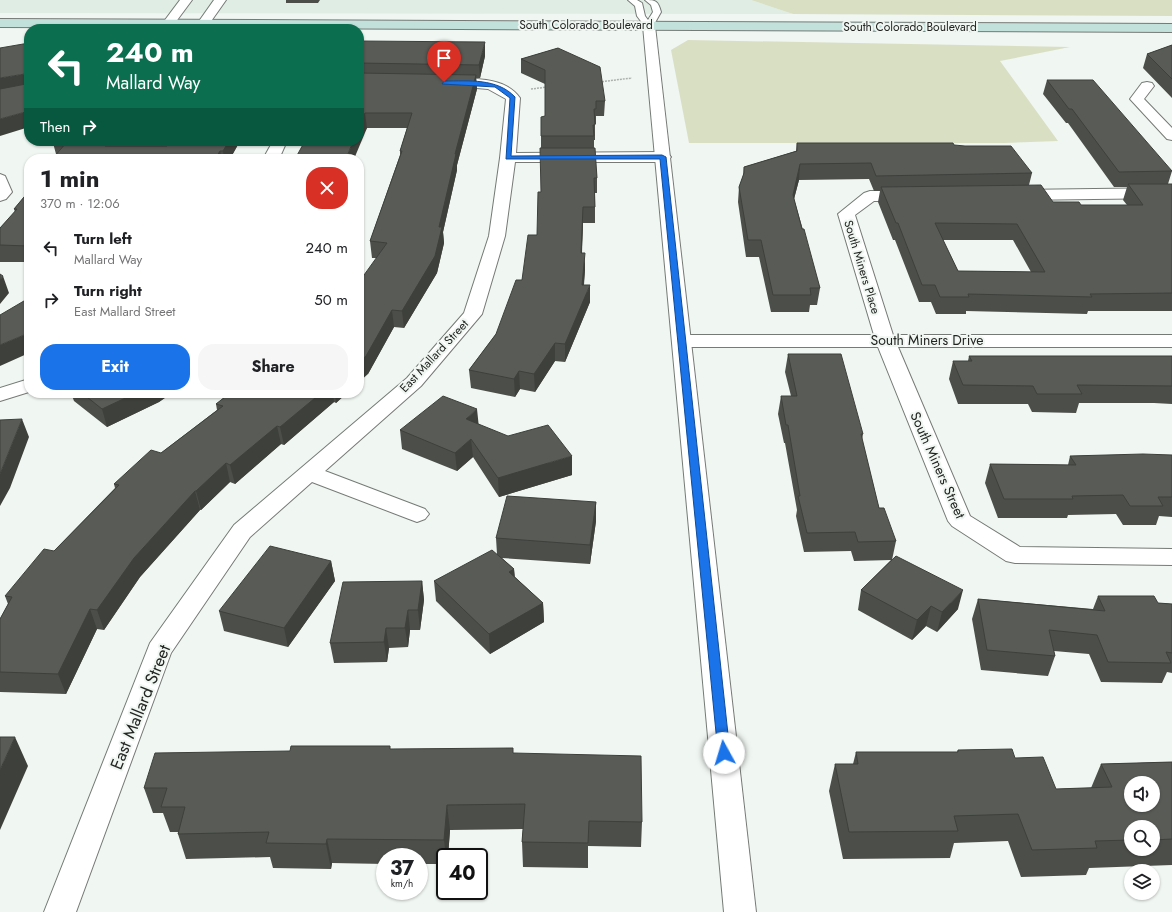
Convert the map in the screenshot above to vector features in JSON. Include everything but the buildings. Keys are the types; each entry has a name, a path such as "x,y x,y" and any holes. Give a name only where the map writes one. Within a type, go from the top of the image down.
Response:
{"main road":[{"name":"South Colorado Boulevard","path":"0,23 203,24"},
{"name":"South Colorado Boulevard","path":"364,25 1172,28"}],"street":[{"path":"168,24 186,0"},
{"path":"203,24 220,0"},
{"path":"649,26 740,912"},
{"path":"427,82 473,83 496,86 507,92"},
{"path":"1147,86 1137,99 1172,136"},
{"name":"East Mallard Street","path":"60,912 159,650 242,531 414,382 473,314 497,236 508,158 513,98 507,92"},
{"path":"508,158 662,157"},
{"path":"0,179 4,192 0,196"},
{"path":"1005,195 1172,193"},
{"name":"South Miners Place","path":"885,340 846,214 870,196 925,196"},
{"name":"South Miners Street","path":"885,340 960,521 1015,555 1172,557"},
{"name":"South Miners Drive","path":"682,341 1172,340"},
{"path":"0,395 24,387"},
{"path":"308,473 416,514"}],"lane":[{"path":"632,0 639,5 641,16 649,26 657,12 655,4 649,0"}],"path":[{"path":"597,82 655,78"},
{"path":"507,92 550,87"}],"shaded area":[{"path":"0,0 751,0 793,14 0,13"}],"green space":[{"path":"751,0 1172,0 1172,16 793,14"},
{"path":"688,40 1070,47 1000,61 1058,141 1004,143 689,143 671,50"}],"route":[{"path":"444,82 473,83 496,86 507,92 513,98 508,158 662,157 724,753"}]}
